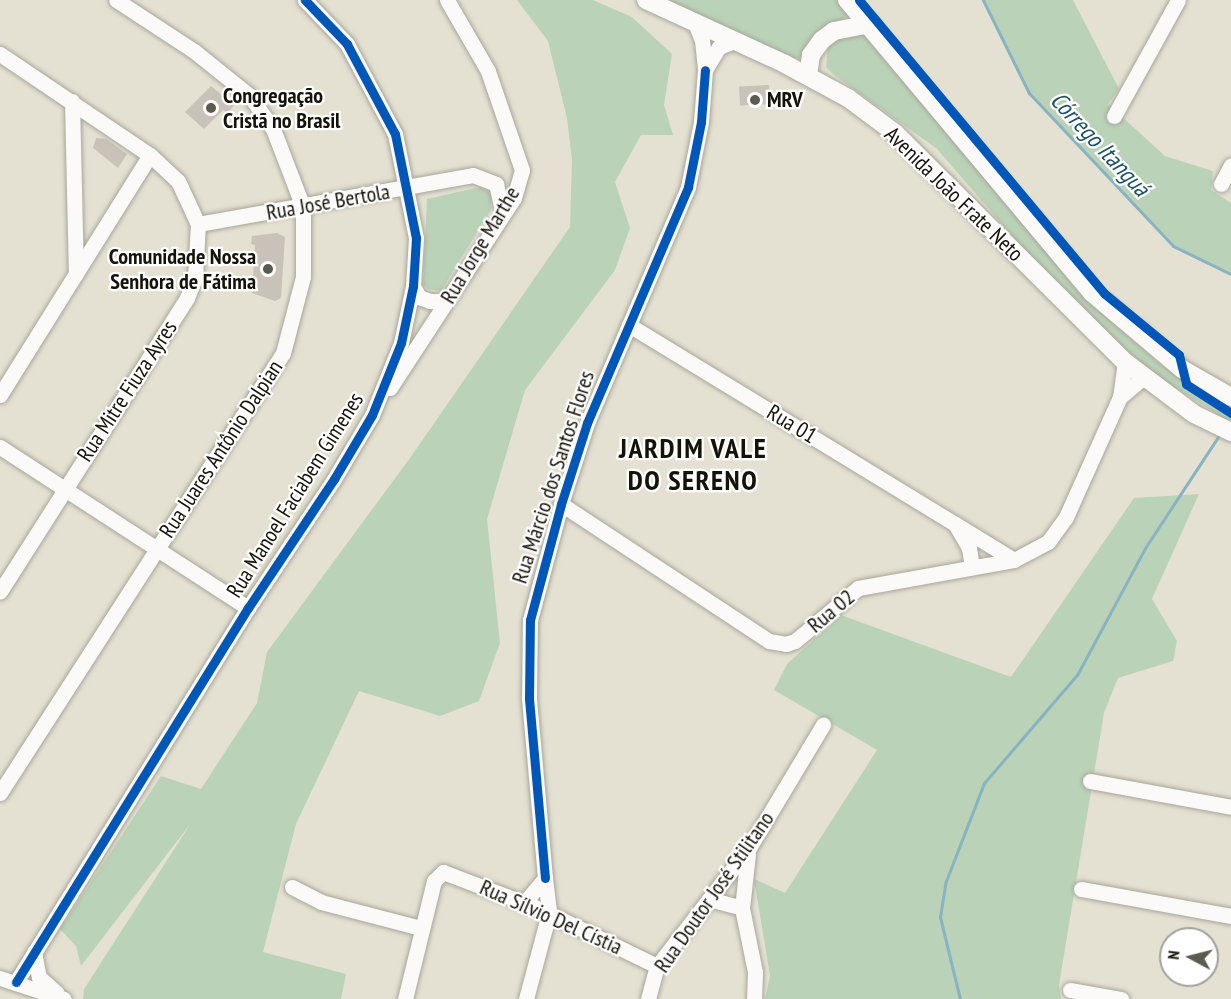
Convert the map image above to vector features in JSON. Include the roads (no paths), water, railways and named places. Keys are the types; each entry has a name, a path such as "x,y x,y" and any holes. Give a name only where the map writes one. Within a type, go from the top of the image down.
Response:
{"main road":[{"name":"Avenida João Frate Neto","path":"646,0 808,76 848,98 895,133 1125,362 1194,414 1231,432"},
{"name":"Avenida João Frate Neto","path":"847,0 869,24 955,134 1092,293 1182,369 1231,398"},
{"path":"808,76 811,55 822,40 834,31 869,24"}],"street":[{"name":"Rua Juares Antônio Dalpian","path":"0,793 283,353 303,277 303,207 273,129 250,96 194,51 116,0"},
{"name":"Rua Manoel Faciabem Gimenes","path":"16,982 248,608 372,415 401,343 413,286 416,238 409,188 395,134 376,93 347,44 305,0"},
{"name":"Rua Jorge Marthe","path":"372,415 503,214 520,183 520,157 488,71 447,0"},
{"path":"1114,116 1178,0"},
{"name":"Rua Márcio dos Santos Flores","path":"525,999 549,914 527,647 536,591 587,423 688,187 701,122 705,70 702,40 695,22"},
{"path":"705,70 719,47 734,41"},
{"name":"Rua Mitre Fiuza Ayres","path":"0,54 96,116 150,155 178,181 198,225 195,278 187,298 0,591"},
{"path":"72,101 76,274"},
{"path":"74,146 96,116"},
{"path":"0,395 6,378 76,274 150,155"},
{"path":"1221,184 1231,165"},
{"name":"Rua José Bertola","path":"198,225 479,176 496,184 503,214"},
{"path":"413,286 419,297 430,302 441,301 451,294"},
{"name":"Rua 01","path":"629,325 1014,560"},
{"name":"Rua 02","path":"561,504 778,644 795,641 858,588 1014,560 1036,550 1058,530 1120,397 1125,362"},
{"name":"Rua 02","path":"1120,397 1144,377"},
{"path":"0,447 158,546 248,608"},
{"name":"Rua 01","path":"955,524 969,548 972,567"},
{"name":"Rua Doutor José Stilitano","path":"648,999 657,966 749,848 823,725"},
{"path":"1090,780 1231,807"},
{"path":"749,848 741,908 755,972 754,999"},
{"name":"Rua Sílvio Del Cístia","path":"421,928 434,881 443,872 524,903 657,966"},
{"path":"524,903 545,878"},
{"path":"292,888 321,902 421,928 405,999"},
{"path":"1081,889 1231,916"},
{"path":"709,899 741,908"},
{"path":"35,948 33,962 39,977 64,999"},
{"path":"0,978 64,999"},
{"path":"1070,990 1121,999"}],"waterway":[{"name":"Córrego Itanguá","path":"983,0 1029,93 1173,246 1231,274"},
{"path":"960,999 940,917 946,881 984,783 1077,675 1145,548 1220,434"}],"place":[{"name":"MRV","path":"755,100"},
{"name":"Congregação Cristã no Brasil","path":"211,108"},
{"name":"Comunidade Nossa Senhora de Fátima","path":"268,269"}],"district":[{"name":"JARDIM VALE DO SERENO","path":"693,464"}]}
